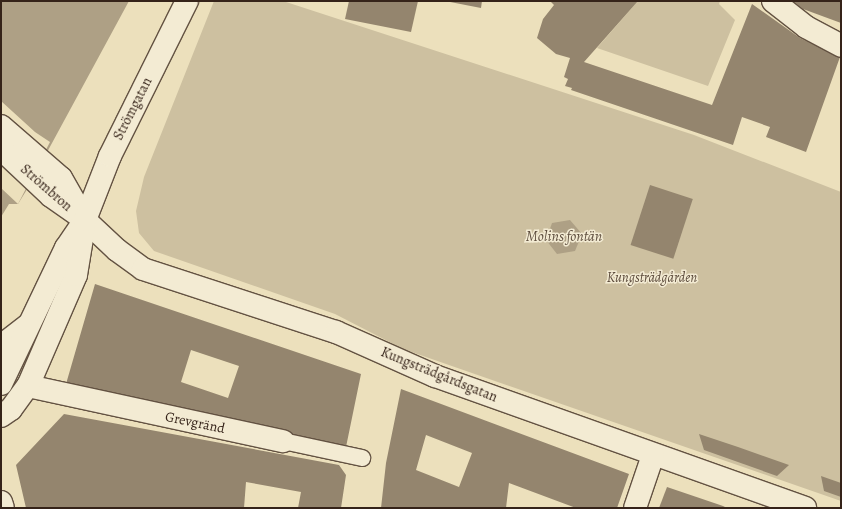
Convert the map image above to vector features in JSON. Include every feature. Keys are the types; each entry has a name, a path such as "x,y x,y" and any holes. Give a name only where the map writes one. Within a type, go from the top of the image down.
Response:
{"street":[{"name":"Strömgatan","path":"85,220 110,156 187,1"},
{"path":"773,1 806,27 841,46"},
{"name":"Strömbron","path":"1,126 37,170 51,196 85,220"},
{"name":"Strömbron","path":"1,148 37,170"},
{"path":"1,384 66,248 85,220"},
{"path":"1,416 11,409 28,386 76,275 85,220"},
{"name":"Kungsträdgårdsgatan","path":"85,220 116,250 143,269 336,332 435,376 805,508"},
{"path":"1,346 28,325"},
{"name":"Grevgränd","path":"28,386 362,458"},
{"path":"635,508 653,455"},
{"path":"1,502 3,508"}],"green space":[{"name":"Kungsträdgården","path":"214,1 283,1 694,135 841,192 841,501 403,349 335,314 154,251 139,233 136,211 144,177"},
{"path":"638,1 720,1 719,4 735,20 708,86 597,48"}],"water":[{"path":"1,1 129,1 26,191 18,204 9,204 1,217"},
{"name":"Molins fontän","path":"570,220 582,234 575,251 557,254 546,240 552,223"}],"pier":[{"path":"1,101 35,132 50,142 18,204 1,188"}],"building":[{"path":"349,1 418,1 411,32 345,19"},
{"path":"445,1 482,1 481,8"},
{"path":"550,1 638,1 584,62 712,105 752,4 800,38 840,57 806,152 766,137 770,127 742,117 733,145 571,90 572,88 565,86 568,79 564,77 570,58 556,54 537,38 543,19 554,5"},
{"path":"793,1 841,1 841,23 803,9"},
{"path":"650,185 693,199 673,259 631,245"},
{"path":"95,284 361,374 346,447 66,384","holes":["191,350 239,366 228,398 181,382"]},
{"path":"401,389 629,474 617,508 576,508 509,483 506,508 381,508 386,463","holes":["426,435 472,453 459,487 416,470"]},
{"path":"64,414 339,465 346,475 341,508 298,508 301,492 246,482 244,508 26,508 16,465"},
{"path":"699,434 789,465 777,476 704,450"},
{"path":"821,476 841,483 841,497 824,491"},
{"path":"667,487 723,506 727,508 659,508"}]}
